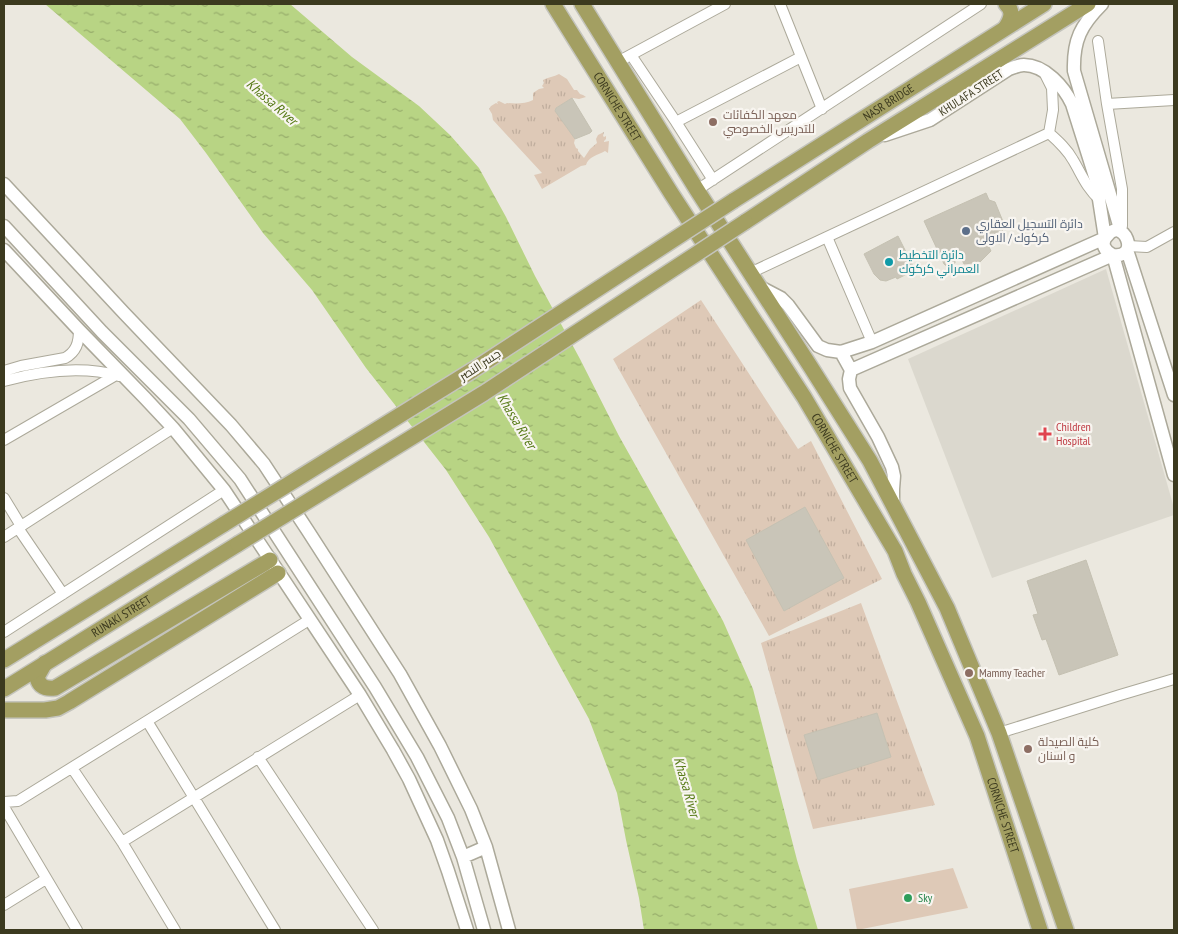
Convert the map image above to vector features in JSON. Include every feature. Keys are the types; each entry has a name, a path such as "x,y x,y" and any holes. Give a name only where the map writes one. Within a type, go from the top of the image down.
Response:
{"main road":[{"name":"CORNICHE STREET","path":"553,4 671,193 804,397 895,550 977,736 1040,930"},
{"name":"CORNICHE STREET","path":"582,4 624,59 697,190 865,453 947,608 1000,733 1066,930"},
{"path":"1006,4 1010,8 1011,15 1010,22 1006,27"},
{"name":"NASR BRIDGE","path":"733,201 1044,4"},
{"name":"جسر النصر","path":"238,544 484,393 868,140 1088,4"},
{"name":"جسر النصر","path":"224,524 473,370 733,201"},
{"name":"RUNAKI STREET","path":"4,660 224,524"},
{"name":"RUNAKI STREET","path":"4,689 238,544"},
{"path":"46,663 37,677 38,682 48,689 55,688 274,567"},
{"path":"4,710 45,710 58,708 274,567"}],"street":[{"path":"713,180 676,122 624,59 725,4"},
{"path":"780,4 822,109"},
{"path":"697,190 982,4"},
{"path":"1102,4 1081,30 1075,48 1074,71 1122,232 1128,238 1127,248 1172,375 1174,395"},
{"path":"1098,41 1122,189 1122,232"},
{"path":"676,122 801,57"},
{"name":"KHULAFA STREET","path":"868,140 930,120 1009,69 1016,66 1031,66 1050,76 1064,90 1072,104 1096,180 1105,238"},
{"path":"1044,72 1052,88 1053,110 1049,133"},
{"path":"1107,104 1174,100"},
{"path":"1049,133 1060,142 1090,191 1100,200"},
{"path":"750,273 1049,133"},
{"path":"4,184 231,424 264,464 400,674 440,746 471,809 486,847 510,930"},
{"path":"4,226 102,332 157,386 213,446 240,479 362,666 417,756 448,818 463,856 484,930"},
{"path":"760,287 781,298 818,346 827,350 841,352 872,342 1105,238 1114,231 1122,232"},
{"path":"851,370 1113,256 1121,255 1127,248 1146,247 1174,232"},
{"path":"827,237 872,342"},
{"path":"1105,238 1105,249 1113,256 1174,475"},
{"path":"4,251 122,377 173,428 224,490 360,695 394,750 424,810 448,871 466,930"},
{"path":"4,381 53,366 73,353 78,344 79,330"},
{"path":"841,352 851,370 850,388 878,437 892,467 894,476 893,506"},
{"path":"4,371 53,366 68,370 96,371 122,377"},
{"path":"4,440 122,377"},
{"path":"145,398 157,386"},
{"path":"4,537 173,428"},
{"path":"4,632 224,490"},
{"path":"4,498 19,527 63,594"},
{"path":"4,802 18,801 309,620"},
{"path":"324,642 362,666"},
{"path":"1000,733 1174,679"},
{"path":"122,842 360,695"},
{"path":"147,722 274,930"},
{"path":"258,757 373,930"},
{"path":"72,768 122,842 175,930"},
{"path":"4,807 77,930"},
{"path":"463,856 486,847"},
{"path":"4,905 46,878"}],"shaded area":[{"name":"Children Hospital","path":"1106,269 1174,508 1174,515 992,578 908,359"}],"green space":[{"path":"559,74 567,79 574,90 577,90 586,97 573,98 555,110 575,139 576,148 584,158 597,143 598,135 604,132 603,136 606,136 606,139 604,142 609,141 608,153 605,151 594,156 586,165 581,166 542,189 534,175 542,173 493,120 489,109 496,103 498,104 497,102 499,101 505,104 517,104 533,100 533,93 544,88 542,86 543,80"},
{"path":"701,300 798,449 811,441 882,579 769,636 613,359"},
{"path":"861,603 935,805 813,829 761,643"},
{"name":"Sky","path":"953,868 968,908 857,930 849,889"}],"water":[{"name":"Khassa River","path":"45,4 290,4 352,57 419,106 450,135 479,168 619,436 723,621 753,689 797,860 818,930 644,930 617,793 589,719 489,537 446,470 366,368 312,290 263,233 180,119"}],"building":[{"path":"572,98 592,131 575,139 555,111 556,108"},
{"name":"دائرة التسجيل العقاري كركوك / الاولى","path":"986,193 989,200 995,202 1004,224 1002,230 1005,234 1004,240 1000,244 988,245 991,251 980,262 964,264 961,258 955,260 952,266 948,267 944,264 924,221"},
{"name":"دائرة التخطيط العمراني كركوك","path":"898,236 915,270 897,279 896,277 886,281 880,280 874,274 864,254"},
{"path":"805,507 844,578 784,611 746,540"},
{"path":"1086,560 1118,655 1059,675 1046,639 1042,640 1033,615 1038,614 1027,581"},
{"path":"877,713 891,757 818,780 804,735"}],"place":[{"name":"معهد الكفائات للتدريس الخصوصي","path":"713,122"},
{"name":"دائرة التسجيل العقاري كركوك / الاولى","path":"966,231"},
{"name":"دائرة التخطيط العمراني كركوك","path":"889,262"},
{"name":"Children Hospital","path":"1045,434"},
{"name":"Mammy Teacher","path":"969,673"},
{"name":"كلية الصيدلة و اسنان","path":"1028,749"},
{"name":"Sky","path":"908,898"}]}
